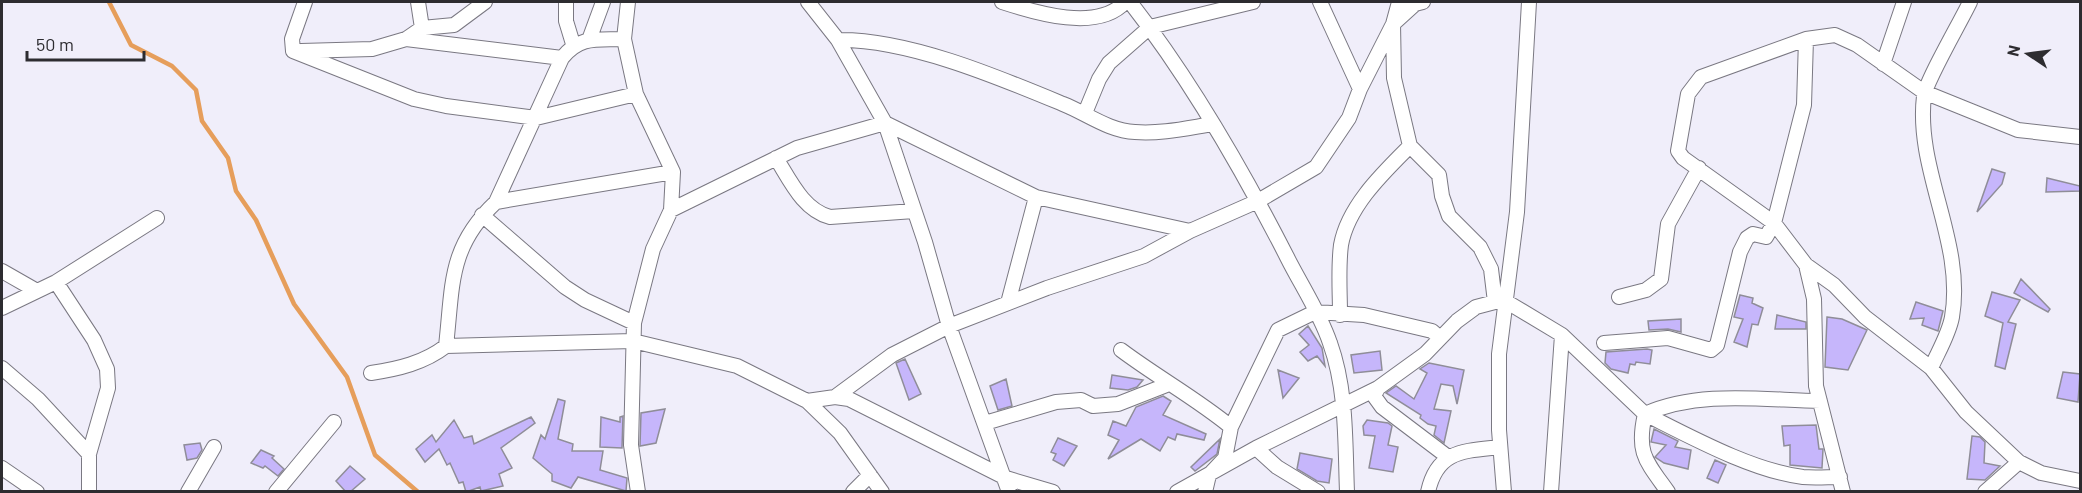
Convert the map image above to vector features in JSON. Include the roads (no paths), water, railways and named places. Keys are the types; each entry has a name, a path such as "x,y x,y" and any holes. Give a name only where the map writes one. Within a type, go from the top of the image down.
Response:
{"street":[{"path":"292,51 292,39 305,2"},
{"path":"418,2 422,28"},
{"path":"292,51 372,49 406,39 422,28 454,25 485,2"},
{"path":"566,2 566,21 573,44"},
{"path":"589,40 603,2"},
{"path":"628,2 624,39 636,94 673,172 671,210 653,249 634,323 631,445 638,492"},
{"path":"808,2 838,40 885,123 950,326 1007,485"},
{"path":"1002,2 1042,15 1082,18 1116,11 1125,2"},
{"path":"1130,2 1150,27 1213,124 1258,201 1330,342 1343,403 1347,492"},
{"path":"1085,112 1099,79 1109,63 1150,27 1248,2"},
{"path":"1320,2 1360,89"},
{"path":"835,397 892,355 950,326 1008,303 1144,256 1190,231 1258,201 1316,168 1345,125 1360,89 1393,24 1399,2"},
{"path":"1423,2 1415,4 1393,24 1394,78 1410,146 1439,175 1442,196 1449,216 1480,247 1491,269 1501,302"},
{"path":"1504,492 1500,447 1501,302 1517,212 1529,2"},
{"path":"1883,64 1904,2"},
{"path":"1931,368 1952,317 1952,293 1950,259 1922,128 1924,92 1970,2"},
{"path":"2080,139 2018,130 1924,92 1844,38 1824,35 1806,39 1701,77 1688,94 1678,151 1683,158 1774,223 1806,265 1834,285 1864,317 1931,368 1966,412 2019,462 2041,472 2080,481"},
{"path":"406,39 562,58"},
{"path":"446,346 456,259 475,222 496,202 562,58 573,44 589,40 624,39"},
{"path":"1604,343 1668,338 1711,350 1720,335 1740,252 1747,238 1753,234 1766,237 1774,223 1804,105 1806,39"},
{"path":"838,40 883,43 954,63 1085,112 1109,126 1134,132 1213,124"},
{"path":"292,51 414,99 446,106 536,118 636,94"},
{"path":"671,210 797,148 885,123 1036,197 1190,231"},
{"path":"1340,315 1340,255 1349,219 1372,187 1410,146"},
{"path":"776,158 806,204 818,214 830,218 914,211"},
{"path":"1619,297 1646,290 1661,279 1668,224 1699,168"},
{"path":"496,202 673,172"},
{"path":"1008,303 1036,197"},
{"path":"482,215 565,287 585,300 634,323"},
{"path":"2,308 56,282 157,219"},
{"path":"1806,265 1814,299 1815,370 1820,401 1843,492"},
{"path":"2,271 37,291"},
{"path":"56,282 94,340 107,369 108,388 89,454 89,492"},
{"path":"1177,492 1256,448 1343,403 1378,388 1425,354 1457,321 1476,307 1501,302 1562,335 1646,414 1699,442 1761,468 1803,477 1840,477"},
{"path":"1205,492 1209,475 1226,458 1232,427 1278,330 1315,312 1364,315 1431,331 1440,338"},
{"path":"1551,492 1562,335"},
{"path":"371,373 399,369 434,355 446,346 633,341 736,366 807,401 840,433 882,492"},
{"path":"1121,350 1169,384 1207,407 1232,427"},
{"path":"2,368 38,399 89,454"},
{"path":"985,423 1056,402 1081,400 1093,406 1118,404 1169,384"},
{"path":"1378,388 1374,396 1382,407 1448,457"},
{"path":"807,401 835,397 849,399 1007,485 1053,492"},
{"path":"1646,414 1664,406 1702,399 1820,401"},
{"path":"1646,414 1640,437 1643,454 1668,492"},
{"path":"276,492 334,422"},
{"path":"188,492 214,447"},
{"path":"1428,492 1436,467 1448,457 1461,452 1500,447"},
{"path":"1256,448 1276,467 1318,492"},
{"path":"1985,492 2019,462"},
{"path":"2,468 37,492"},
{"path":"853,492 870,475"}],"waterway":[{"path":"109,2 131,45 172,66 196,90 202,121 228,158 236,191 256,220 294,304 347,377 375,455 418,492"}]}
